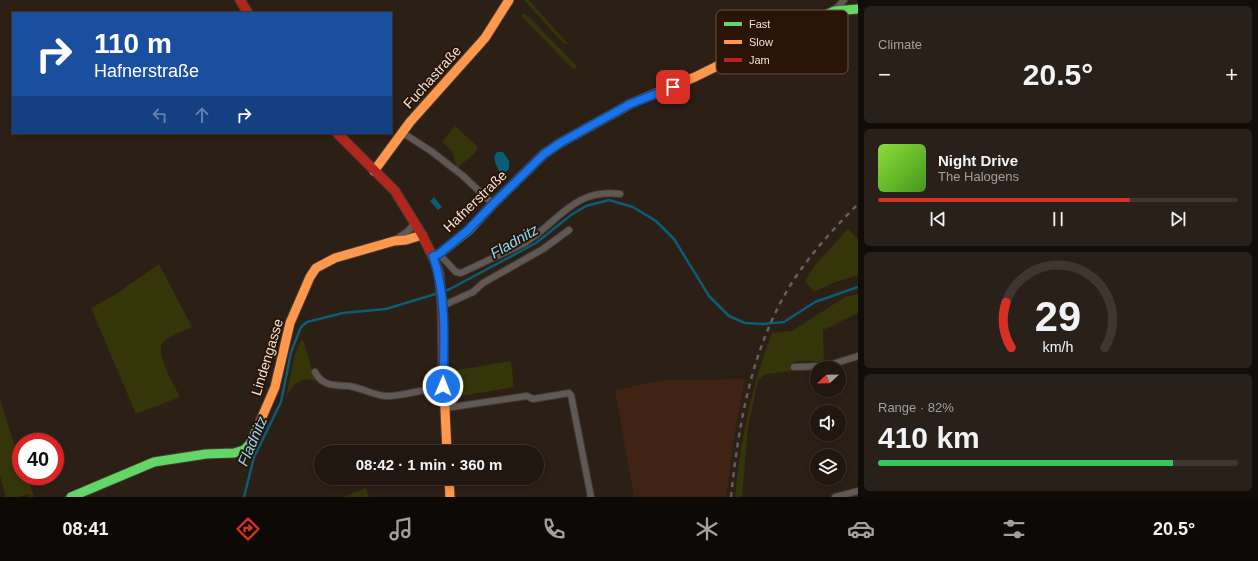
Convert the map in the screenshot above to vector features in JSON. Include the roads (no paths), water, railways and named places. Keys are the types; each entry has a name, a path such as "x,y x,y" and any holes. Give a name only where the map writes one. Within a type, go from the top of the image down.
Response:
{"street":[{"path":"240,0 247,12"},
{"name":"Fuchastraße","path":"374,171 410,122 485,38 509,0"},
{"path":"835,10 844,0"},
{"name":"Hafnerstraße","path":"846,10 858,9"},
{"name":"Hafnerstraße","path":"436,255 468,230 544,154 560,143 630,104 695,77 716,66"},
{"path":"403,133 431,151 462,175 493,204"},
{"path":"338,134 395,192 436,255 456,272 461,273 525,243 562,212 579,201 608,192 620,194"},
{"name":"Lindengasse","path":"394,241 408,231 415,223"},
{"path":"442,306 473,292 483,283 543,249 569,230"},
{"name":"Lindengasse","path":"71,497 154,462 206,454 234,453 244,450 250,444 275,387 290,323 310,277 316,268 335,258 394,241 406,240 422,235"},
{"path":"436,255 442,306 443,386 447,445"},
{"path":"794,367 826,366 858,356"},
{"path":"315,372 321,381 328,385 351,387 378,395 387,396 443,386"},
{"path":"445,408 528,396 533,398 569,393 571,395 592,497"},
{"path":"449,485 450,497"},
{"path":"835,497 858,491"}],"water":[{"path":"497,152 503,152 509,161 509,169 503,174 500,173 495,162 495,154"},
{"path":"434,197 442,207 438,210 430,201"}],"waterway":[{"name":"Fladnitz","path":"244,497 254,457 281,402 291,352 301,327 307,322 343,313 386,309 450,289 536,243 571,215 586,206 609,200 633,207 656,221 674,239 709,296 729,316 745,323 763,324 784,322 815,302 858,287"}],"railway":[{"path":"731,497 738,439 750,382 769,326 782,300 804,265 826,238 858,204"}]}
